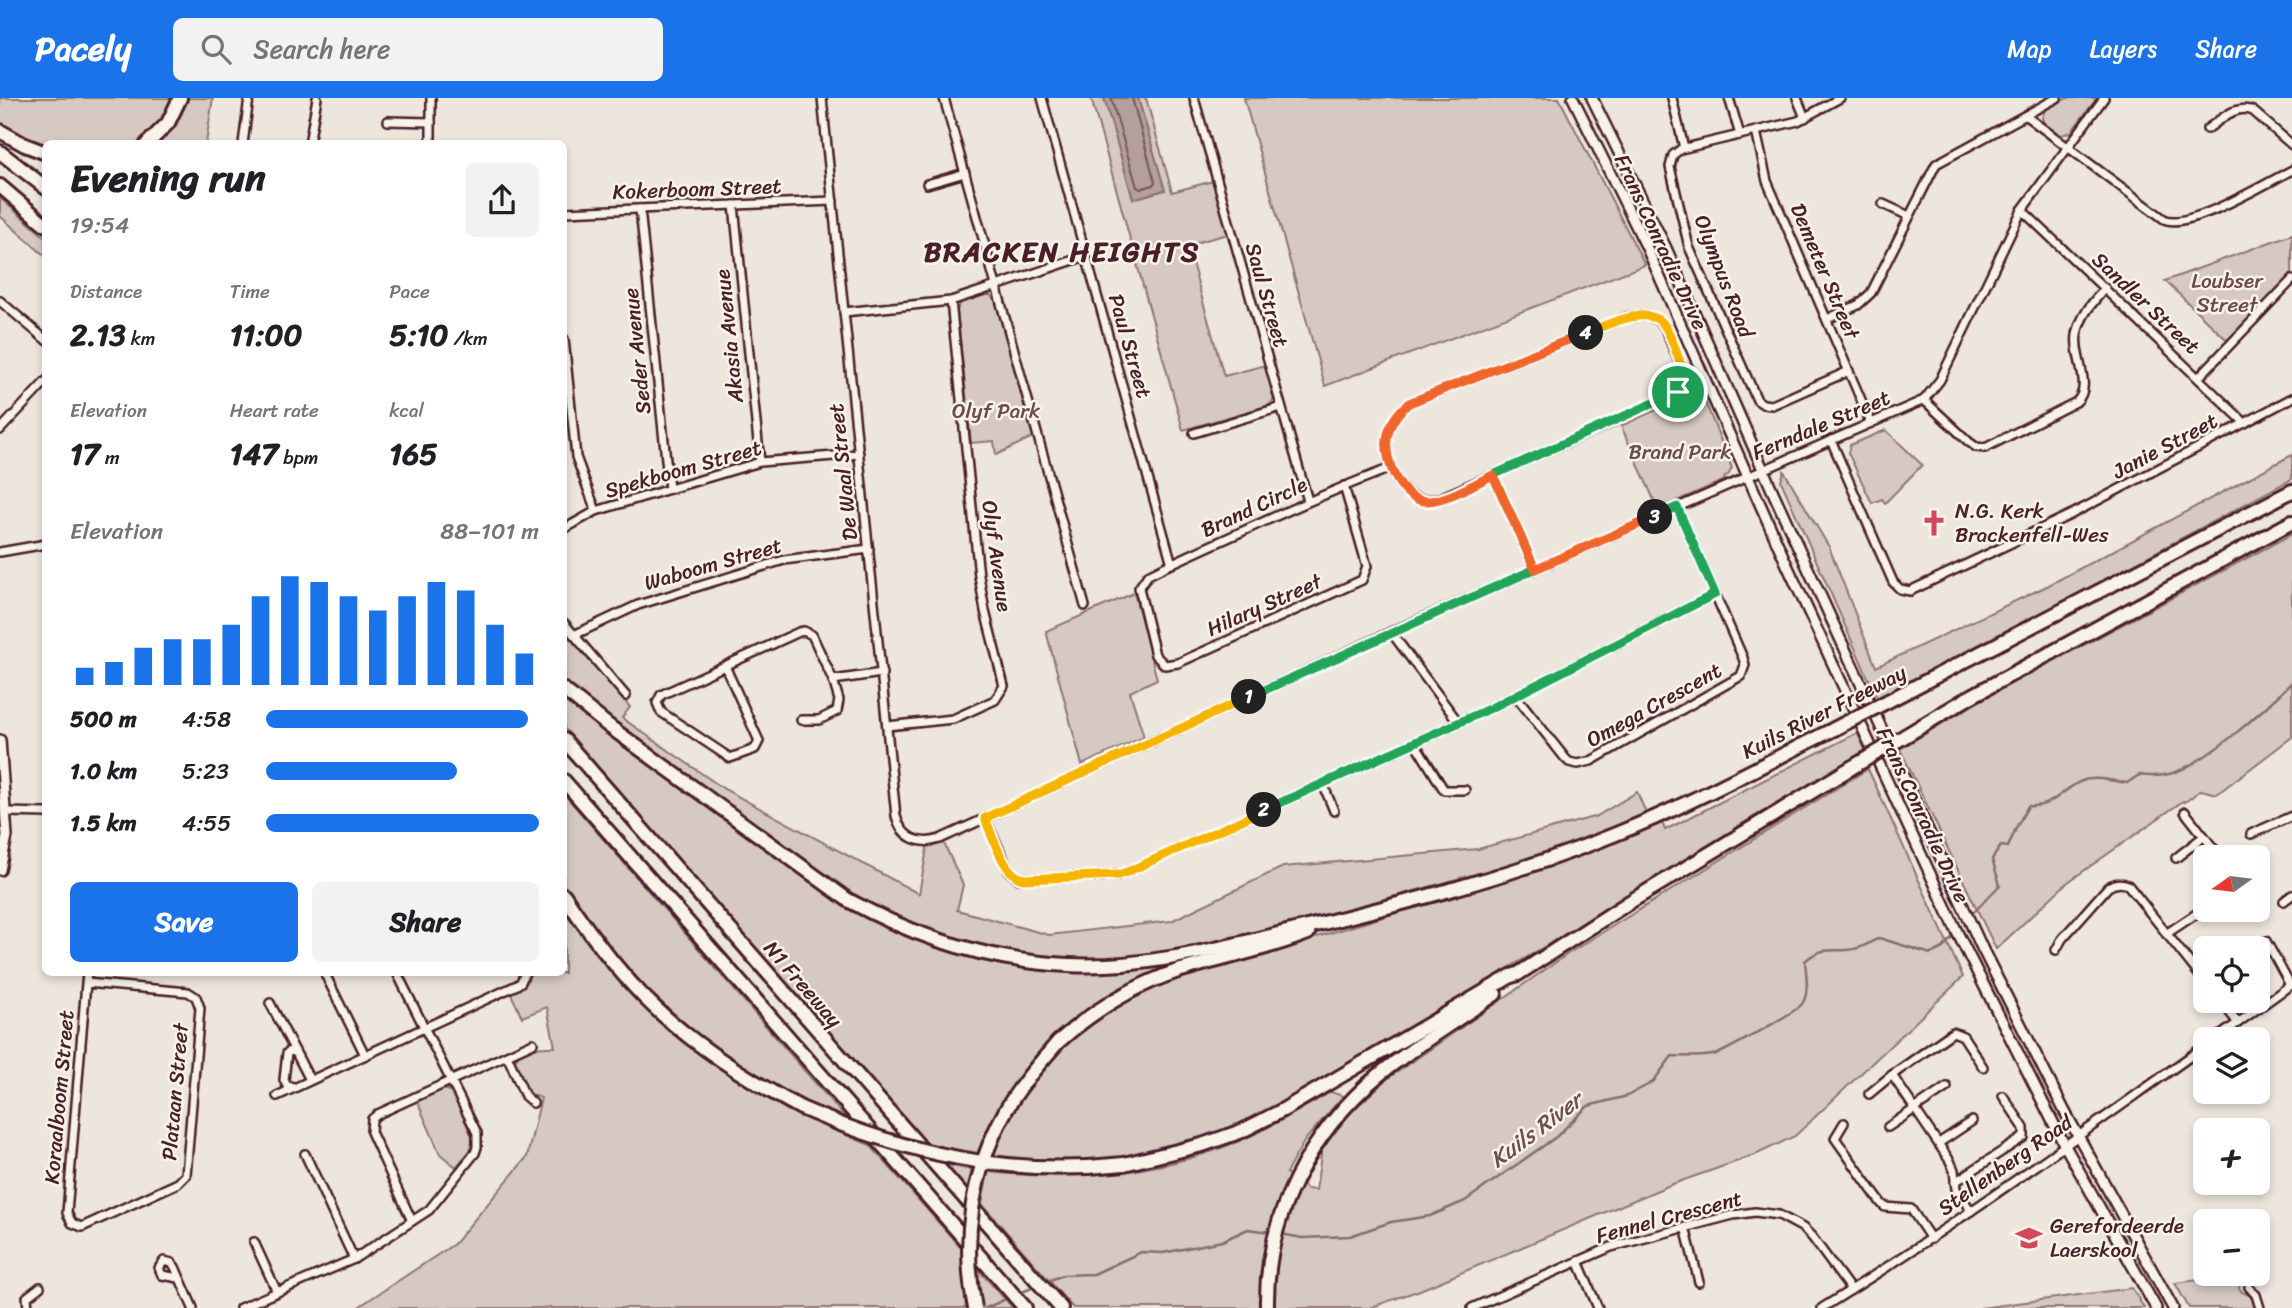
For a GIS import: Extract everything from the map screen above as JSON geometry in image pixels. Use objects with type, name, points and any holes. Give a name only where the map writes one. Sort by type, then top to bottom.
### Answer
[{"type":"highway","points":[[151,140],[168,123],[180,98]]},
{"type":"highway","points":[[0,131],[42,151]]},
{"type":"highway","points":[[0,152],[42,185]]},
{"type":"highway","points":[[0,186],[42,222]]},
{"type":"highway","name":"Kuils River Freeway","points":[[1352,917],[1539,862],[1603,839],[1705,795],[2292,491]]},
{"type":"highway","points":[[1267,1308],[1274,1236],[1294,1180],[1315,1144],[1336,1117],[1380,1075],[1507,985],[1518,974],[1628,903],[1968,698],[2292,522]]},
{"type":"highway","points":[[567,692],[610,727],[848,900],[914,933],[970,951],[1020,961],[1070,965],[1130,963],[1235,945],[1352,917]]},
{"type":"highway","name":"N1 Freeway","points":[[567,743],[1058,1304]]},
{"type":"highway","points":[[567,784],[1025,1308]]},
{"type":"highway","points":[[567,899],[615,966],[645,998],[721,1060],[801,1108],[880,1139],[942,1156],[1015,1167],[1081,1169],[1124,1164],[1191,1148],[1242,1130],[1283,1110],[1504,979],[1518,974]]},
{"type":"highway","points":[[975,1308],[968,1252],[978,1177],[990,1141],[1007,1108],[1058,1042],[1083,1019],[1140,986],[1177,972],[1292,940],[1352,917]]},
{"type":"street","points":[[244,140],[249,98]]},
{"type":"street","points":[[310,140],[317,98]]},
{"type":"street","points":[[430,140],[431,98]]},
{"type":"street","name":"De Waal Street","points":[[822,98],[896,816],[900,827],[911,838]]},
{"type":"street","points":[[944,98],[1085,606]]},
{"type":"street","name":"Paul Street","points":[[1042,98],[1172,564]]},
{"type":"street","name":"Saul Street","points":[[1194,98],[1308,501]]},
{"type":"street","name":"Frans Conradie Drive","points":[[1573,98],[1646,246],[1747,476],[1950,917],[2064,1144],[2156,1308]]},
{"type":"street","name":"Frans Conradie Drive","points":[[1592,98],[1666,247],[1763,469],[1962,906],[2036,1058],[2173,1308]]},
{"type":"street","points":[[1672,98],[1684,148],[1805,118],[1840,98]]},
{"type":"street","points":[[1729,98],[1740,135]]},
{"type":"street","points":[[1797,98],[1805,118]]},
{"type":"street","points":[[1826,319],[1858,305],[1871,293],[1931,170],[1939,161],[2057,98]]},
{"type":"street","points":[[2104,98],[2022,210],[1940,380],[1924,400],[1969,442],[1980,448],[1994,445],[2076,402],[2085,387],[2077,359],[2078,331],[2087,310],[2105,288]]},
{"type":"street","points":[[2207,130],[2232,111],[2245,109],[2253,111],[2292,145]]},
{"type":"street","points":[[2026,116],[2164,219],[2173,222],[2224,206],[2292,170]]},
{"type":"street","points":[[388,121],[431,122]]},
{"type":"street","name":"Demeter Street","points":[[1756,131],[1767,181],[1871,422]]},
{"type":"street","name":"Olympus Road","points":[[1684,148],[1673,156],[1670,167],[1689,247],[1755,397],[1763,404],[1772,405],[1849,371]]},
{"type":"street","points":[[927,184],[965,173]]},
{"type":"street","name":"Kokerboom Street","points":[[567,212],[833,201]]},
{"type":"street","points":[[1883,204],[1909,216]]},
{"type":"street","name":"Akasia Avenue","points":[[734,205],[760,463]]},
{"type":"street","name":"Seder Avenue","points":[[640,209],[669,489]]},
{"type":"street","name":"Sandler Street","points":[[2022,210],[2245,424]]},
{"type":"street","points":[[844,312],[951,300],[1086,256]]},
{"type":"street","points":[[2199,377],[2292,280]]},
{"type":"street","name":"Olyf Avenue","points":[[887,726],[953,719],[995,700],[1004,686],[979,576],[951,300]]},
{"type":"street","points":[[0,301],[42,337]]},
{"type":"street","points":[[1647,316],[1661,322],[1685,376],[1675,395],[1440,498],[1428,501],[1414,497],[1406,491],[1391,468],[1387,438],[1400,410],[1409,403],[1627,317],[1647,316]]},
{"type":"street","points":[[567,368],[576,457],[596,511]]},
{"type":"street","points":[[0,429],[42,385]]},
{"type":"street","name":"Janie Street","points":[[1831,440],[1893,582],[1900,589],[1910,591],[2072,514],[2292,398]]},
{"type":"street","name":"Ferndale Street","points":[[911,838],[925,842],[935,841],[1391,632],[1924,400]]},
{"type":"street","points":[[1194,433],[1281,407]]},
{"type":"street","name":"Spekboom Street","points":[[567,527],[596,511],[760,463],[859,454]]},
{"type":"street","name":"Brand Circle","points":[[1139,588],[1148,575],[1308,501],[1391,468]]},
{"type":"street","points":[[1493,475],[1535,569]]},
{"type":"street","name":"Hilary Street","points":[[1139,588],[1155,654],[1160,661],[1172,665],[1360,582],[1366,575],[1367,566],[1344,486]]},
{"type":"street","name":"Omega Crescent","points":[[1516,696],[1569,762],[1578,764],[1591,761],[1741,676],[1744,662],[1677,507]]},
{"type":"street","points":[[0,552],[42,545]]},
{"type":"street","name":"Waboom Street","points":[[574,635],[638,604],[784,560],[869,549]]},
{"type":"street","points":[[985,818],[1009,871],[1019,879],[1118,875],[1459,723],[1715,594]]},
{"type":"street","points":[[567,627],[626,696]]},
{"type":"street","points":[[725,666],[759,741],[755,749],[733,758],[726,757],[661,712],[657,703],[661,695],[725,666],[804,631],[812,635],[833,680],[839,700],[837,710],[819,720],[801,720]]},
{"type":"street","points":[[1391,632],[1459,723]]},
{"type":"street","points":[[833,680],[881,673]]},
{"type":"street","points":[[0,740],[7,812],[6,849],[0,870]]},
{"type":"street","points":[[1415,743],[1444,790],[1465,790]]},
{"type":"street","points":[[1323,784],[1334,811]]},
{"type":"street","points":[[2185,811],[2211,845]]},
{"type":"street","points":[[7,812],[42,813]]},
{"type":"street","points":[[2251,834],[2292,816]]},
{"type":"street","points":[[2176,858],[2204,836]]},
{"type":"street","points":[[2056,950],[2062,939],[2108,887],[2118,883],[2128,886],[2193,967]]},
{"type":"street","points":[[2284,901],[2292,895]]},
{"type":"street","points":[[2166,933],[2193,916]]},
{"type":"street","points":[[2232,1027],[2291,985],[2270,947]]},
{"type":"street","name":"Koraalboom Street","points":[[72,1223],[67,1213],[87,976]]},
{"type":"street","points":[[326,976],[365,1055]]},
{"type":"street","points":[[240,1308],[354,1259],[429,1210],[475,1153],[477,1133],[399,976]]},
{"type":"street","points":[[277,1096],[517,985],[524,976]]},
{"type":"street","name":"Plataan Street","points":[[72,1223],[78,1227],[85,1226],[184,1179],[200,1008],[196,997],[188,992],[86,984]]},
{"type":"street","points":[[270,1003],[310,1080]]},
{"type":"street","points":[[2230,1013],[2238,1023]]},
{"type":"street","points":[[1869,1094],[1955,1032],[1963,1036],[1983,1067]]},
{"type":"street","points":[[412,1221],[371,1132],[370,1123],[378,1114],[533,1043]]},
{"type":"street","points":[[295,1052],[287,1053],[284,1080],[287,1086],[295,1087]]},
{"type":"street","name":"Stellenberg Road","points":[[1822,1308],[1931,1239],[2193,1054]]},
{"type":"street","points":[[507,1055],[525,1096],[533,1103]]},
{"type":"street","points":[[1892,1075],[1954,1167],[1959,1195],[1971,1211]]},
{"type":"street","points":[[1888,1127],[1947,1087]]},
{"type":"street","points":[[1955,1182],[2024,1137],[2023,1126],[2003,1097]]},
{"type":"street","points":[[1939,1143],[1972,1121]]},
{"type":"street","points":[[1844,1123],[1835,1138],[1881,1203],[1885,1207],[1911,1209],[1931,1239]]},
{"type":"street","points":[[305,1153],[354,1259]]},
{"type":"street","name":"Fennel Crescent","points":[[1477,1307],[1623,1243],[1750,1212],[1785,1217],[1803,1228],[1851,1290]]},
{"type":"street","points":[[1685,1227],[1699,1282]]},
{"type":"street","points":[[254,1242],[277,1292]]},
{"type":"street","points":[[1578,1261],[1598,1308]]},
{"type":"street","points":[[179,1278],[193,1308]]},
{"type":"street","points":[[2249,1286],[2260,1308]]},
{"type":"street","points":[[27,1308],[27,1297],[40,1287]]},
{"type":"green space","points":[[0,98],[175,98],[170,112],[145,140],[42,140],[42,148],[0,125]]},
{"type":"green space","points":[[184,98],[213,98],[206,140],[157,140]]},
{"type":"green space","points":[[1091,98],[1146,98],[1172,192],[1213,181],[1228,234],[1187,245],[1224,376],[1266,365],[1274,398],[1270,405],[1183,430]]},
{"type":"green space","points":[[1244,98],[1559,98],[1645,265],[1325,386]]},
{"type":"green space","points":[[2067,98],[2097,98],[2071,132],[2062,135],[2044,124],[2042,117],[2045,110]]},
{"type":"green space","points":[[0,198],[42,234],[42,253],[0,216]]},
{"type":"green space","name":"Loubser Street","points":[[2292,234],[2292,274],[2228,341],[2165,281]]},
{"type":"green space","name":"Olyf Park","points":[[990,295],[996,301],[1033,437],[996,455],[994,441],[971,443],[957,310],[961,302]]},
{"type":"green space","name":"Brand Park","points":[[1687,387],[1699,387],[1732,468],[1725,480],[1658,509],[1621,426],[1676,401]]},
{"type":"green space","points":[[1886,430],[1922,465],[1885,503],[1882,499],[1872,503],[1848,453],[1850,445]]},
{"type":"green space","points":[[2292,455],[2292,479],[1956,659],[1877,698],[1781,481],[1784,471],[1829,547],[1876,667],[2049,585]]},
{"type":"green space","points":[[2292,534],[2292,737],[2217,794],[2201,790],[2068,882],[1996,949],[1900,749],[1986,697]]},
{"type":"green space","points":[[1134,593],[1157,679],[1130,692],[1144,737],[1082,765],[1046,631]]},
{"type":"green space","points":[[567,634],[630,707],[622,718],[724,789],[919,894],[928,843],[942,839],[963,885],[957,910],[1049,935],[1171,921],[1283,867],[1478,849],[1597,816],[1637,792],[1646,813],[1615,827],[1519,861],[1311,920],[1193,948],[1112,959],[1045,959],[962,943],[909,924],[859,901],[567,685]]},
{"type":"green space","points":[[567,693],[839,899],[1017,965],[1189,958],[1190,962],[1117,992],[1059,1032],[1034,1057],[1012,1086],[976,1156],[930,1147],[567,731]]},
{"type":"green space","points":[[1857,733],[1866,751],[1735,828],[1733,834],[1254,1120],[1191,1143],[1126,1159],[1071,1164],[990,1158],[1019,1100],[1058,1051],[1107,1012],[1135,996],[1165,983],[1505,880],[1661,820],[1665,830]]},
{"type":"green space","points":[[1868,769],[1963,977],[1795,1136],[1755,1155],[1670,1185],[1420,1290],[1369,1308],[1073,1308],[982,1204],[988,1172],[1058,1176],[1128,1171],[1162,1165],[1229,1145],[1331,1092],[1343,1096],[1305,1140],[1286,1173],[1307,1189],[1316,1190],[1322,1148],[1351,1112],[1387,1079],[1569,953]]},
{"type":"green space","points":[[567,797],[850,1123],[767,1083],[708,1044],[639,982],[615,956],[567,890]]},
{"type":"green space","points":[[567,914],[605,965],[629,991],[710,1062],[787,1110],[870,1145],[961,1248],[966,1308],[357,1308],[454,1244],[527,1157],[541,1098],[528,1093],[515,1063],[517,1057],[526,1050],[555,1047],[547,1007],[522,1017],[510,992],[525,983],[528,976],[567,976]]},
{"type":"green space","points":[[443,1089],[453,1092],[473,1139],[470,1151],[456,1167],[440,1154],[417,1101]]},
{"type":"green space","points":[[946,1165],[972,1170],[967,1190]]},
{"type":"green space","points":[[974,1265],[1013,1308],[979,1308]]},
{"type":"green space","points":[[2193,1281],[2193,1286],[2240,1286],[2242,1292],[2251,1296],[2255,1308],[2189,1308],[2175,1283]]},
{"type":"green space","points":[[2132,1288],[2144,1308],[1980,1308]]},
{"type":"water","points":[[1104,98],[1138,98],[1165,190],[1133,199]]},
{"type":"waterway","name":"Kuils River","points":[[1970,916],[2000,885],[1992,859],[2001,846],[2008,847],[2028,806],[2045,804],[2075,784],[2087,780],[2104,779],[2127,783],[2139,775],[2158,776],[2176,772],[2222,744],[2292,682]]},
{"type":"waterway","name":"Kuils River","points":[[1281,1234],[1302,1238],[1350,1236],[1391,1222],[1430,1216],[1465,1201],[1556,1137],[1588,1106],[1627,1096],[1653,1082],[1672,1056],[1717,1054],[1798,1008],[1806,994],[1805,961],[1816,954],[1856,949],[1879,938],[1931,954],[1943,948],[1955,934]]},
{"type":"waterway","name":"Kuils River","points":[[1043,1283],[1063,1275],[1094,1274],[1141,1252],[1163,1253],[1222,1241],[1248,1229],[1271,1232]]},
{"type":"waterway","name":"Kuils River","points":[[1017,1294],[1037,1286]]},
{"type":"waterway","name":"Kuils River","points":[[986,1308],[1008,1298]]},
{"type":"place","name":"N.G. Kerk Brackenfell-Wes","points":[[1934,523]]},
{"type":"place","name":"Gerefordeerde Laerskool","points":[[2029,1238]]},
{"type":"district","name":"BRACKEN HEIGHTS","points":[[1062,251]]},
{"type":"route","points":[[1678,392],[1493,475],[1535,569],[985,818],[1009,871],[1013,876],[1025,879],[1118,875],[1136,869],[1491,708],[1715,594],[1677,507],[1535,569],[1493,475],[1440,498],[1421,500],[1406,491],[1400,483],[1391,468],[1388,454],[1387,438],[1392,423],[1400,410],[1409,403],[1627,317],[1647,316],[1664,326],[1685,376],[1678,392]]}]
